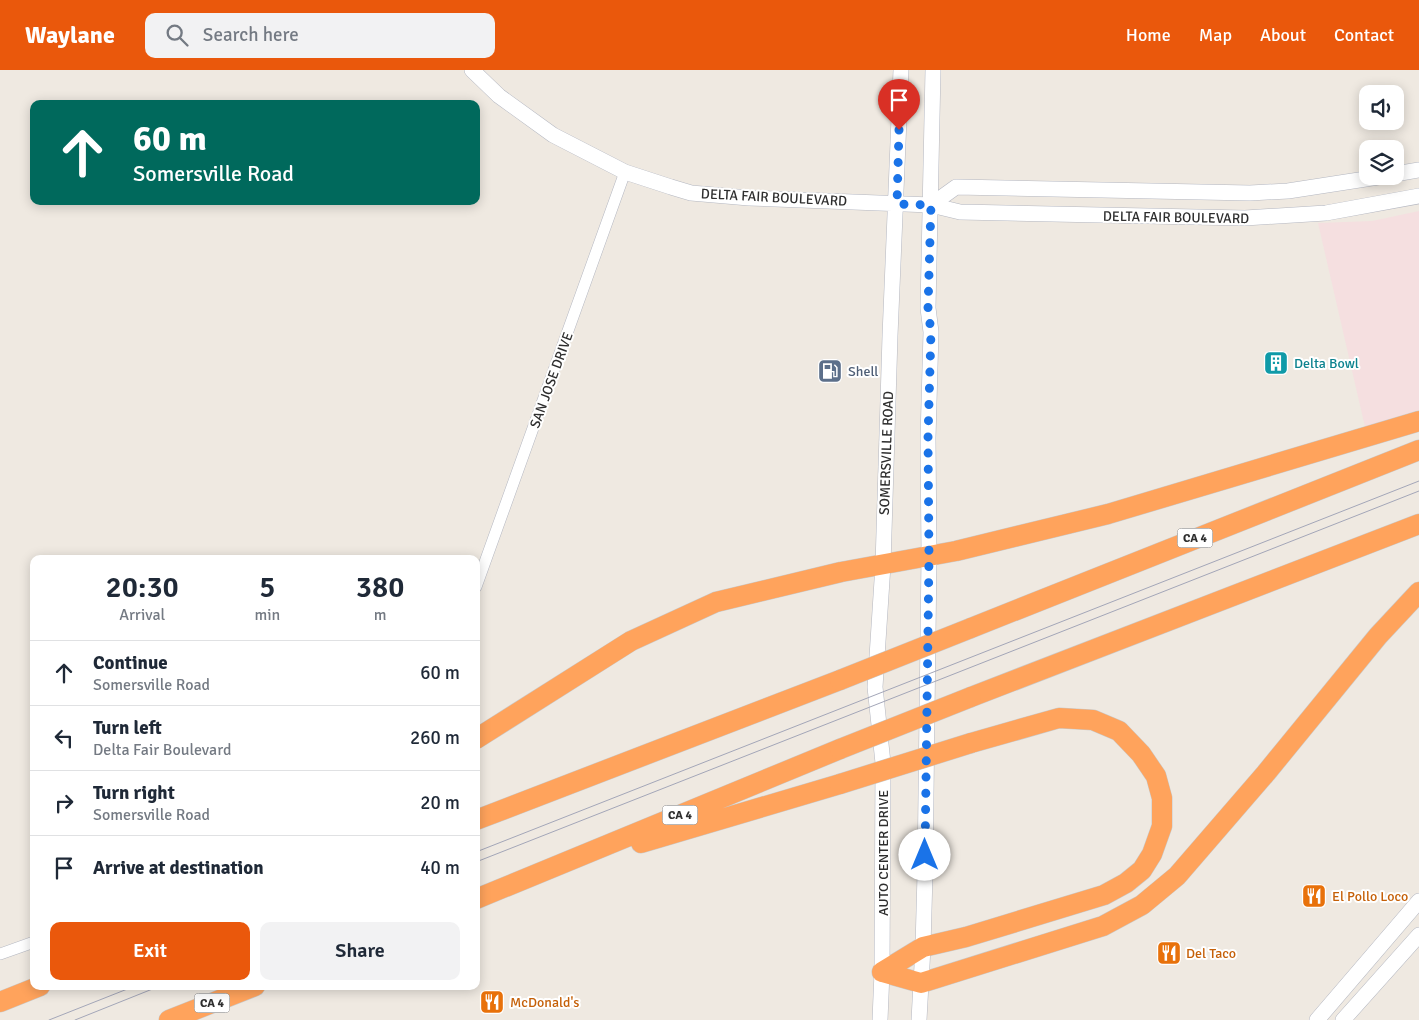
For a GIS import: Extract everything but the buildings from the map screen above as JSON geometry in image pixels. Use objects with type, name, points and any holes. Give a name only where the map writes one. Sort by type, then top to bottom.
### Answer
[{"type":"highway","points":[[480,736],[631,641],[716,602],[841,572],[956,551],[1108,514],[1419,421]]},
{"type":"highway","name":"CA 4","points":[[480,818],[840,680],[1419,450]]},
{"type":"highway","name":"CA 4","points":[[480,896],[971,697],[1419,524]]},
{"type":"highway","points":[[882,972],[921,983],[1102,926],[1142,905],[1177,876],[1272,766],[1378,636],[1419,592]]},
{"type":"highway","points":[[520,881],[971,743],[1059,718],[1093,720],[1118,731],[1141,754],[1156,776],[1162,798],[1162,826],[1152,854],[1142,870],[1126,883],[1104,894],[976,934],[924,947],[882,972]]},
{"type":"highway","points":[[5,1000],[30,987]]},
{"type":"highway","points":[[5,1000],[30,990]]},
{"type":"highway","name":"CA 4","points":[[169,1020],[245,990]]},
{"type":"main road","name":"DELTA FAIR BOULEVARD","points":[[472,70],[499,96],[553,135],[625,172],[691,193],[749,198],[931,205],[960,212],[1177,218],[1245,218],[1310,214],[1419,196]]},
{"type":"main road","name":"SOMERSVILLE ROAD","points":[[876,687],[883,565],[901,70]]},
{"type":"main road","points":[[919,1020],[924,947],[929,556],[928,438],[931,332],[928,308],[934,70]]},
{"type":"main road","points":[[1404,172],[1419,170]]},
{"type":"main road","name":"DELTA FAIR BOULEVARD","points":[[931,205],[956,187],[1242,193],[1288,191],[1359,180]]},
{"type":"main road","points":[[1177,192],[1177,218]]},
{"type":"main road","name":"AUTO CENTER DRIVE","points":[[876,687],[883,763],[880,1020]]},
{"type":"main road","points":[[1316,1020],[1419,901]]},
{"type":"main road","points":[[1343,1020],[1419,935]]},
{"type":"street","name":"SAN JOSE DRIVE","points":[[480,576],[625,172]]},
{"type":"street","points":[[0,954],[30,943]]},
{"type":"shaded area","points":[[1419,211],[1419,410],[1365,427],[1318,223],[1372,221]]},
{"type":"tram line","points":[[480,850],[1419,481]]},
{"type":"tram line","points":[[480,860],[1419,491]]},
{"type":"tram line","points":[[49,1020],[125,990]]},
{"type":"tram line","points":[[75,1020],[150,990]]},
{"type":"place","name":"Delta Bowl","points":[[1276,363]]},
{"type":"place","name":"Shell","points":[[830,371]]},
{"type":"place","name":"El Pollo Loco","points":[[1314,896]]},
{"type":"place","name":"Del Taco","points":[[1169,953]]},
{"type":"place","name":"McDonald's","points":[[492,1002]]},
{"type":"route","points":[[899,130],[897,204],[931,205],[928,308],[931,332],[928,438],[929,556],[925,855]]}]
